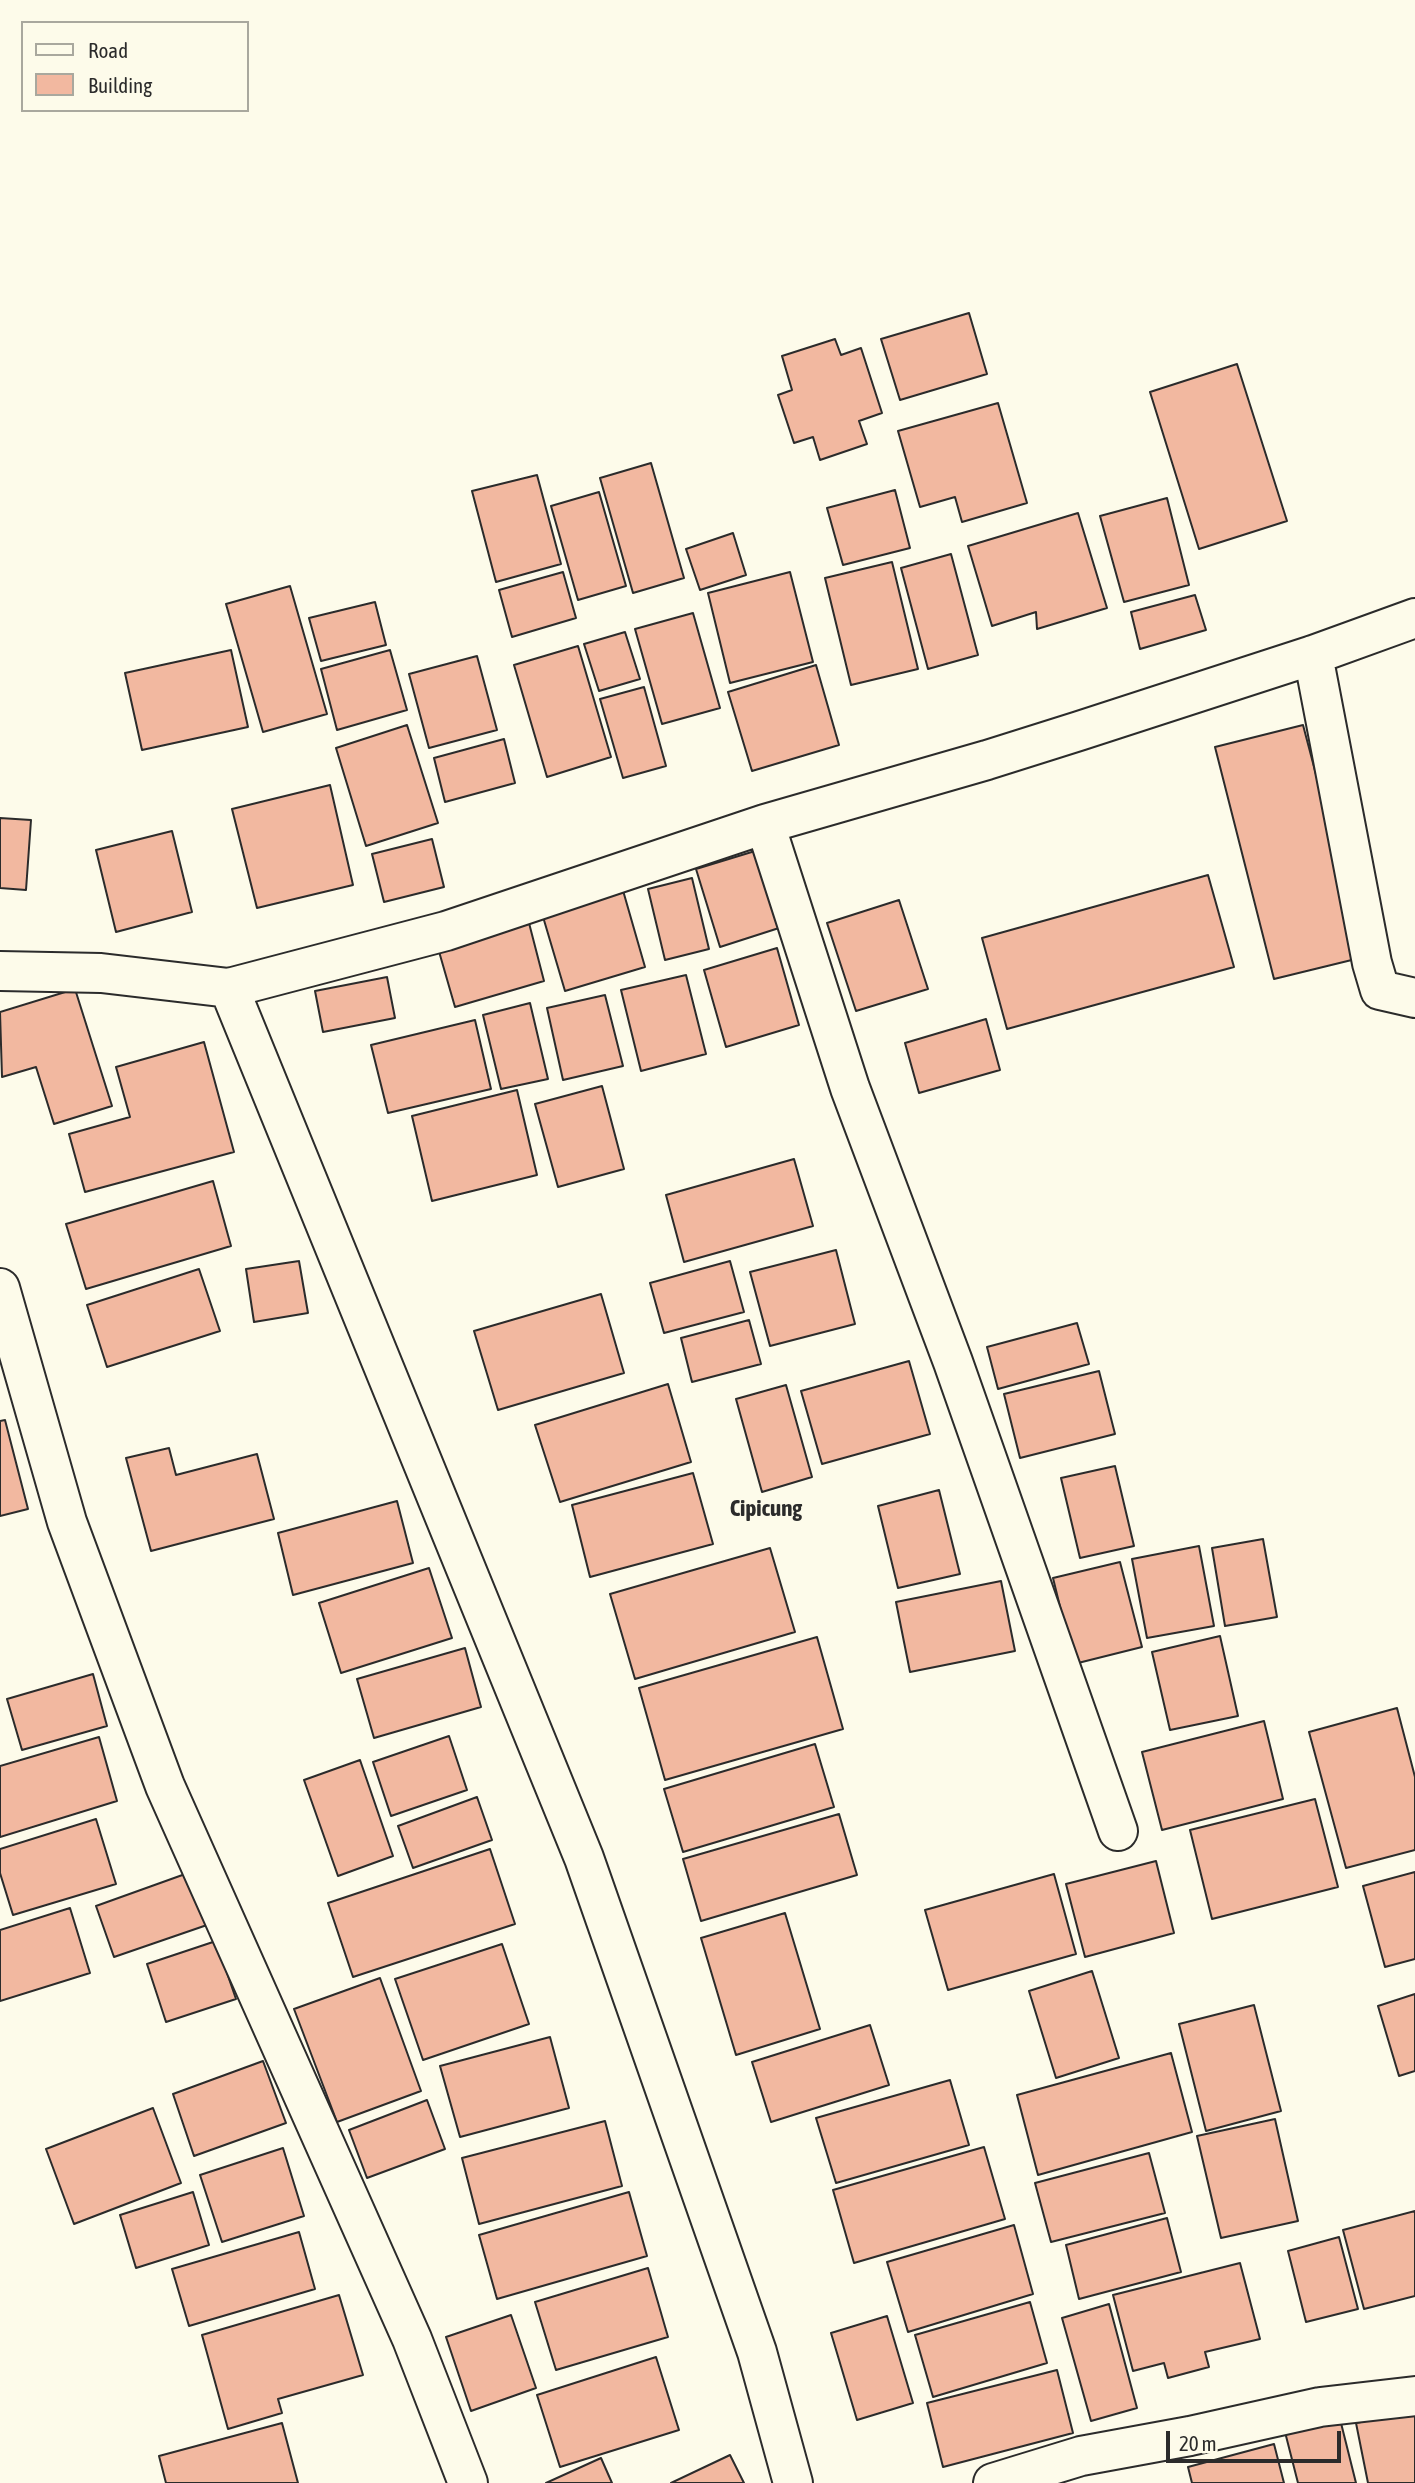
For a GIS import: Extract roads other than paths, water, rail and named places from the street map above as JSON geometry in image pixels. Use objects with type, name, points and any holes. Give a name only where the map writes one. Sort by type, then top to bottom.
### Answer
[{"type":"street","points":[[0,971],[101,973],[229,988],[446,931],[765,824],[987,760],[1313,655],[1415,618]]},
{"type":"street","points":[[1313,655],[1371,963],[1380,990],[1415,999]]},
{"type":"street","points":[[765,824],[850,1087],[953,1362],[1118,1831]]},
{"type":"street","points":[[229,988],[584,1858],[757,2352],[793,2483]]},
{"type":"street","points":[[0,1288],[67,1522],[165,1786],[412,2339],[468,2483]]},
{"type":"street","points":[[993,2483],[1081,2456],[1190,2436],[1320,2407],[1415,2396]]},
{"type":"district","name":"Cipicung","points":[[766,1509]]}]
